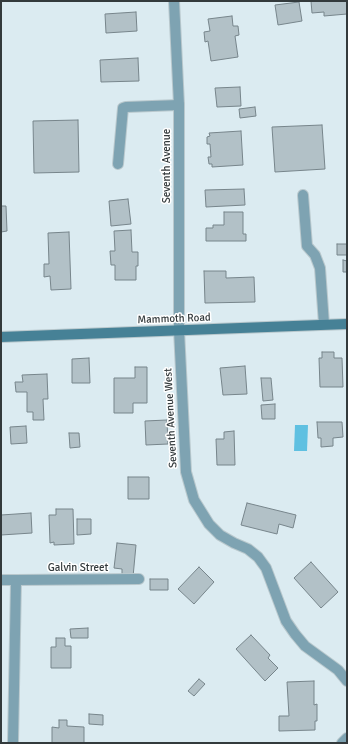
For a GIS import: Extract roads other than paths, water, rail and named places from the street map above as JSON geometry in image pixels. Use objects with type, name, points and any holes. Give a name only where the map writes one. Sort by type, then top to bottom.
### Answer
[{"type":"main road","name":"Mammoth Road","points":[[1,337],[347,324]]},
{"type":"street","name":"Seventh Avenue","points":[[174,1],[179,105],[179,330]]},
{"type":"street","points":[[118,164],[123,108],[179,105]]},
{"type":"street","points":[[303,195],[307,246],[315,255],[320,268],[324,324]]},
{"type":"street","name":"Seventh Avenue West","points":[[179,330],[186,472],[194,500],[209,524],[220,535],[248,549],[258,557],[266,568],[286,621],[295,634],[305,646],[338,670],[347,681]]},
{"type":"street","name":"Galvin Street","points":[[1,580],[139,579]]},
{"type":"street","points":[[13,743],[16,580]]},
{"type":"street","points":[[342,743],[347,738]]},
{"type":"water","points":[[295,425],[308,425],[307,451],[294,451]]}]
